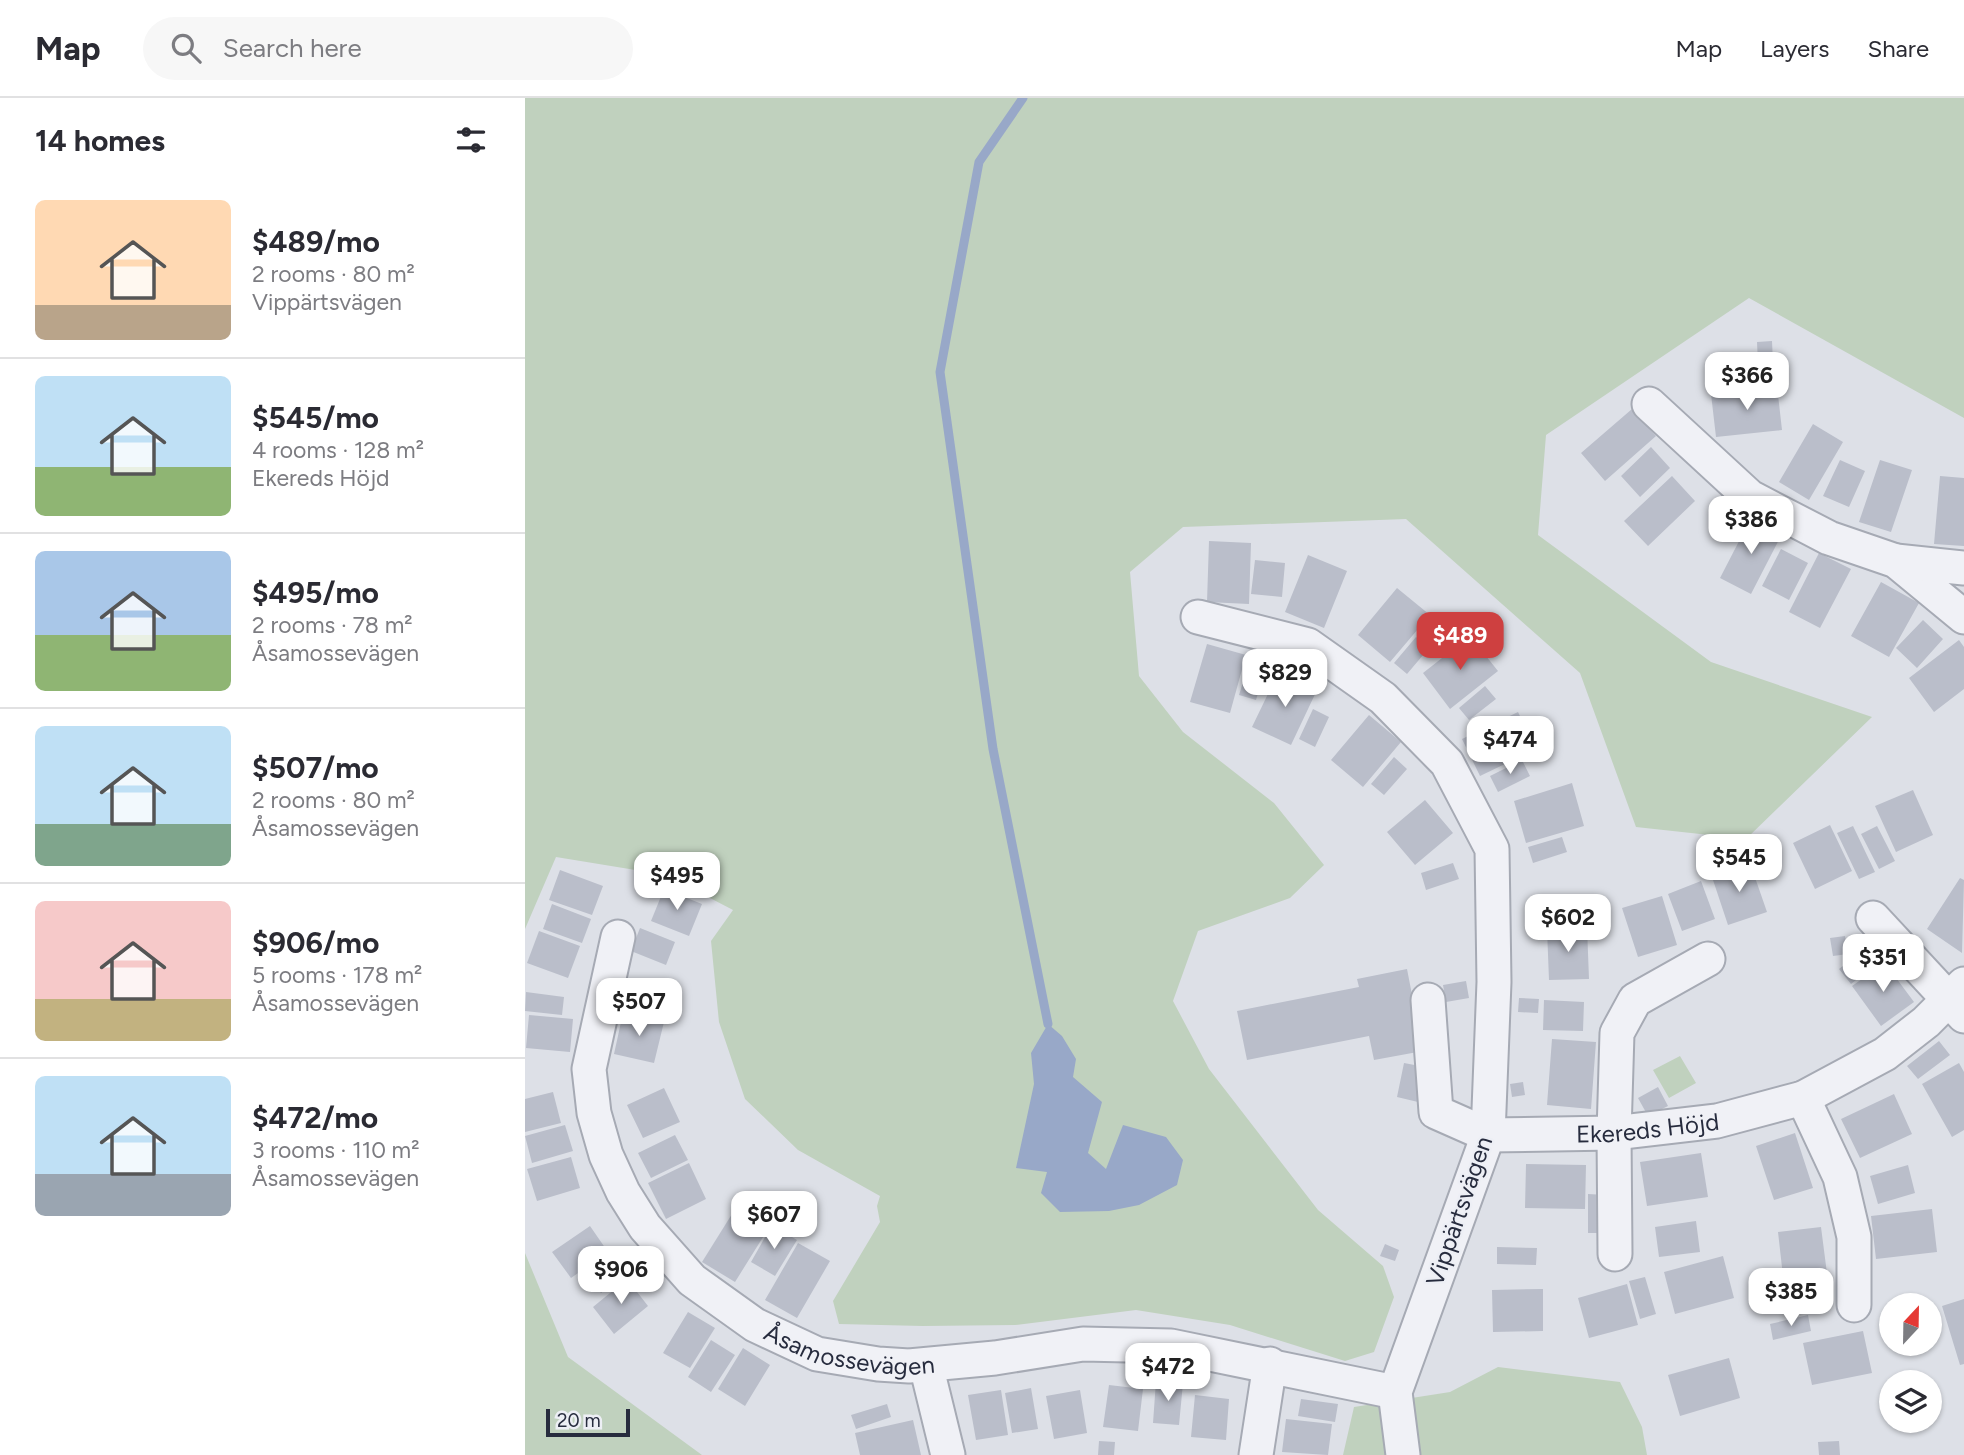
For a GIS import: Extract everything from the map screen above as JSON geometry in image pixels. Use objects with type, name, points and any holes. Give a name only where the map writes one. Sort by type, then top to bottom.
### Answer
[{"type":"street","points":[[1649,404],[1750,497],[1829,538],[1896,561],[1964,568]]},
{"type":"street","points":[[1896,561],[1964,617]]},
{"type":"street","name":"Vippärtsvägen","points":[[1198,617],[1308,646],[1383,698],[1447,763],[1492,849],[1494,982],[1487,1135],[1395,1392],[1403,1455]]},
{"type":"street","name":"Ekereds Höjd","points":[[1487,1135],[1614,1133],[1717,1121],[1803,1098],[1885,1054],[1959,1000],[1873,918]]},
{"type":"street","name":"Åsamossevägen","points":[[618,937],[589,1069],[594,1113],[605,1155],[623,1192],[645,1227],[692,1280],[755,1325],[817,1353],[878,1364],[926,1365],[996,1358],[1083,1344],[1171,1346],[1271,1364],[1395,1392]]},
{"type":"street","points":[[1615,1254],[1614,1133],[1618,1033],[1635,1000],[1708,959]]},
{"type":"street","points":[[1427,1000],[1436,1112],[1487,1135]]},
{"type":"street","points":[[1803,1098],[1840,1177],[1854,1237],[1854,1305]]},
{"type":"street","points":[[1256,1455],[1271,1364]]},
{"type":"street","points":[[926,1365],[948,1455]]},
{"type":"green space","points":[[525,98],[1964,98],[1964,418],[1749,298],[1546,435],[1538,535],[1711,662],[1872,717],[1746,839],[1636,827],[1580,673],[1406,519],[1183,527],[1130,572],[1139,676],[1183,732],[1274,803],[1324,865],[1290,898],[1198,931],[1173,1001],[1209,1069],[1318,1210],[1383,1266],[1394,1297],[1374,1352],[1345,1361],[1230,1325],[1136,1310],[1015,1325],[839,1324],[833,1301],[880,1222],[877,1206],[880,1196],[798,1150],[745,1099],[719,1022],[711,941],[733,910],[666,875],[556,857],[525,929]]},
{"type":"green space","points":[[1680,1056],[1696,1083],[1669,1098],[1653,1070]]},
{"type":"green space","points":[[525,1253],[568,1357],[702,1455],[525,1455]]},
{"type":"green space","points":[[1498,1367],[1620,1382],[1642,1427],[1647,1455],[1343,1455],[1354,1407],[1450,1392]]},
{"type":"water","points":[[1048,1024],[1062,1036],[1076,1059],[1073,1077],[1102,1102],[1088,1153],[1106,1169],[1123,1125],[1166,1137],[1183,1160],[1177,1185],[1139,1205],[1109,1211],[1060,1212],[1041,1193],[1047,1172],[1016,1168],[1034,1084],[1031,1053]]},
{"type":"building","points":[[1772,341],[1773,363],[1758,364],[1757,342]]},
{"type":"building","points":[[1777,386],[1782,430],[1716,437],[1711,394]]},
{"type":"building","points":[[1632,409],[1656,436],[1605,481],[1581,453]]},
{"type":"building","points":[[1813,424],[1843,442],[1809,500],[1779,482]]},
{"type":"building","points":[[1651,447],[1670,468],[1640,497],[1621,476]]},
{"type":"building","points":[[1840,460],[1865,471],[1849,507],[1823,496]]},
{"type":"building","points":[[1880,460],[1912,470],[1891,532],[1859,522]]},
{"type":"building","points":[[1672,476],[1695,501],[1648,546],[1624,521]]},
{"type":"building","points":[[1940,476],[1964,478],[1964,546],[1934,544]]},
{"type":"building","points":[[1751,518],[1782,534],[1751,594],[1720,578]]},
{"type":"building","points":[[1209,541],[1251,543],[1249,604],[1207,602]]},
{"type":"building","points":[[1781,549],[1808,563],[1789,600],[1762,586]]},
{"type":"building","points":[[1819,553],[1851,569],[1820,628],[1789,612]]},
{"type":"building","points":[[1308,555],[1347,571],[1324,628],[1285,612]]},
{"type":"building","points":[[1255,560],[1285,563],[1282,597],[1251,594]]},
{"type":"building","points":[[1881,582],[1919,603],[1889,657],[1851,636]]},
{"type":"building","points":[[1397,588],[1430,615],[1390,662],[1358,635]]},
{"type":"building","points":[[1923,620],[1943,639],[1917,668],[1896,648]]},
{"type":"building","points":[[1470,636],[1498,671],[1450,709],[1423,673]]},
{"type":"building","points":[[1416,637],[1429,648],[1407,674],[1394,663]]},
{"type":"building","points":[[1959,640],[1964,647],[1964,689],[1934,712],[1909,678]]},
{"type":"building","points":[[1207,644],[1246,655],[1230,713],[1190,702]]},
{"type":"building","points":[[1249,663],[1266,668],[1256,700],[1239,695]]},
{"type":"building","points":[[1278,673],[1317,690],[1291,745],[1252,727]]},
{"type":"building","points":[[1485,686],[1496,699],[1469,720],[1459,708]]},
{"type":"building","points":[[1313,709],[1329,717],[1315,747],[1299,739]]},
{"type":"building","points":[[1518,712],[1536,749],[1480,776],[1462,739]]},
{"type":"building","points":[[1369,715],[1401,742],[1363,787],[1331,760]]},
{"type":"building","points":[[1394,757],[1407,769],[1384,795],[1371,784]]},
{"type":"building","points":[[1522,760],[1530,776],[1498,792],[1490,776]]},
{"type":"building","points":[[1572,783],[1584,826],[1526,843],[1514,801]]},
{"type":"building","points":[[1913,790],[1933,835],[1896,852],[1875,806]]},
{"type":"building","points":[[1425,800],[1453,833],[1415,865],[1387,832]]},
{"type":"building","points":[[1830,825],[1852,871],[1815,889],[1793,843]]},
{"type":"building","points":[[1853,826],[1875,872],[1859,879],[1837,833]]},
{"type":"building","points":[[1877,826],[1895,861],[1879,869],[1861,834]]},
{"type":"building","points":[[1562,837],[1567,852],[1533,863],[1528,847]]},
{"type":"building","points":[[1453,863],[1459,879],[1426,890],[1421,873]]},
{"type":"building","points":[[1750,863],[1767,912],[1728,925],[1712,877]]},
{"type":"building","points":[[560,870],[603,886],[592,915],[549,900]]},
{"type":"building","points":[[1960,878],[1964,880],[1962,953],[1927,929]]},
{"type":"building","points":[[1701,881],[1715,919],[1682,931],[1668,894]]},
{"type":"building","points":[[664,889],[702,904],[689,936],[651,921]]},
{"type":"building","points":[[1662,896],[1677,945],[1638,957],[1622,908]]},
{"type":"building","points":[[552,904],[591,919],[582,943],[543,929]]},
{"type":"building","points":[[1587,927],[1589,979],[1549,980],[1547,929]]},
{"type":"building","points":[[640,928],[675,942],[666,965],[631,951]]},
{"type":"building","points":[[539,931],[580,946],[568,978],[527,963]]},
{"type":"building","points":[[1845,936],[1848,954],[1833,956],[1830,938]]},
{"type":"building","points":[[1870,944],[1882,959],[1851,984],[1839,969]]},
{"type":"building","points":[[1885,963],[1914,1002],[1881,1026],[1852,986]]},
{"type":"building","points":[[1407,969],[1423,1051],[1374,1060],[1369,1036],[1247,1060],[1237,1011],[1359,987],[1357,979]]},
{"type":"building","points":[[1466,981],[1469,998],[1446,1002],[1443,985]]},
{"type":"building","points":[[621,989],[657,998],[653,1016],[617,1008]]},
{"type":"building","points":[[526,992],[564,997],[562,1015],[525,1011]]},
{"type":"building","points":[[1519,998],[1539,999],[1538,1013],[1518,1012]]},
{"type":"building","points":[[1544,1000],[1584,1002],[1583,1031],[1543,1030]]},
{"type":"building","points":[[623,1013],[664,1022],[654,1063],[614,1054]]},
{"type":"building","points":[[529,1015],[573,1019],[570,1052],[526,1048]]},
{"type":"building","points":[[1552,1039],[1596,1042],[1591,1109],[1547,1105]]},
{"type":"building","points":[[1939,1041],[1950,1055],[1918,1079],[1907,1066]]},
{"type":"building","points":[[1404,1063],[1425,1067],[1418,1102],[1397,1097]]},
{"type":"building","points":[[1959,1063],[1964,1072],[1964,1130],[1952,1137],[1922,1084]]},
{"type":"building","points":[[1523,1082],[1525,1095],[1512,1097],[1510,1084]]},
{"type":"building","points":[[1658,1087],[1668,1106],[1648,1116],[1638,1098]]},
{"type":"building","points":[[664,1088],[680,1122],[643,1138],[627,1105]]},
{"type":"building","points":[[553,1092],[561,1123],[525,1132],[525,1099]]},
{"type":"building","points":[[1894,1094],[1912,1134],[1860,1158],[1841,1119]]},
{"type":"building","points":[[565,1125],[573,1151],[532,1163],[525,1136]]},
{"type":"building","points":[[1795,1133],[1813,1188],[1774,1200],[1756,1146]]},
{"type":"building","points":[[675,1135],[688,1160],[651,1178],[638,1153]]},
{"type":"building","points":[[1701,1153],[1708,1197],[1647,1206],[1640,1162]]},
{"type":"building","points":[[571,1157],[580,1188],[537,1201],[527,1169]]},
{"type":"building","points":[[689,1163],[706,1199],[666,1219],[648,1183]]},
{"type":"building","points":[[1526,1164],[1586,1165],[1585,1209],[1525,1208]]},
{"type":"building","points":[[1908,1165],[1915,1193],[1878,1204],[1870,1176]]},
{"type":"building","points":[[1588,1194],[1606,1195],[1606,1233],[1588,1233]]},
{"type":"building","points":[[737,1206],[770,1226],[735,1282],[702,1262]]},
{"type":"building","points":[[1932,1209],[1937,1252],[1876,1259],[1871,1216]]},
{"type":"building","points":[[1696,1221],[1700,1252],[1659,1257],[1655,1227]]},
{"type":"building","points":[[772,1225],[797,1240],[775,1276],[751,1262]]},
{"type":"building","points":[[590,1226],[608,1252],[571,1278],[552,1252]]},
{"type":"building","points":[[1821,1227],[1829,1289],[1785,1294],[1778,1232]]},
{"type":"building","points":[[798,1243],[830,1261],[797,1318],[765,1300]]},
{"type":"building","points":[[1385,1244],[1399,1250],[1395,1261],[1380,1256]]},
{"type":"building","points":[[617,1247],[633,1267],[601,1293],[585,1272]]},
{"type":"building","points":[[1497,1247],[1537,1248],[1536,1265],[1497,1264]]},
{"type":"building","points":[[1723,1256],[1734,1298],[1675,1314],[1664,1272]]},
{"type":"building","points":[[1645,1277],[1656,1314],[1640,1319],[1629,1281]]},
{"type":"building","points":[[627,1279],[648,1306],[614,1334],[593,1307]]},
{"type":"building","points":[[1627,1284],[1638,1325],[1589,1338],[1578,1298]]},
{"type":"building","points":[[1543,1289],[1543,1331],[1493,1332],[1492,1290]]},
{"type":"building","points":[[1964,1299],[1964,1364],[1960,1365],[1943,1306]]},
{"type":"building","points":[[688,1312],[715,1328],[690,1368],[663,1353]]},
{"type":"building","points":[[1808,1315],[1811,1331],[1773,1340],[1770,1324]]},
{"type":"building","points":[[1863,1331],[1872,1373],[1812,1385],[1803,1343]]},
{"type":"building","points":[[711,1340],[735,1355],[711,1392],[688,1377]]},
{"type":"building","points":[[743,1348],[770,1365],[745,1406],[718,1389]]},
{"type":"building","points":[[1729,1358],[1740,1398],[1680,1416],[1668,1375]]},
{"type":"building","points":[[1156,1381],[1183,1383],[1179,1425],[1153,1423]]},
{"type":"building","points":[[1109,1385],[1143,1389],[1138,1431],[1103,1427]]},
{"type":"building","points":[[1031,1388],[1038,1429],[1012,1433],[1005,1393]]},
{"type":"building","points":[[1001,1390],[1008,1435],[976,1440],[968,1395]]},
{"type":"building","points":[[1080,1390],[1087,1433],[1054,1439],[1046,1396]]},
{"type":"building","points":[[1195,1395],[1229,1399],[1226,1440],[1191,1437]]},
{"type":"building","points":[[1301,1399],[1338,1404],[1335,1422],[1298,1416]]},
{"type":"building","points":[[887,1404],[891,1417],[856,1429],[851,1415]]},
{"type":"building","points":[[1286,1419],[1332,1424],[1328,1455],[1282,1452]]},
{"type":"building","points":[[913,1420],[921,1455],[860,1455],[855,1433]]},
{"type":"building","points":[[1099,1441],[1115,1442],[1114,1455],[1098,1455]]},
{"type":"building","points":[[1839,1441],[1840,1455],[1819,1455],[1818,1442]]},
{"type":"waterway","points":[[1023,98],[979,162],[940,372],[993,749],[1048,1024]]}]
